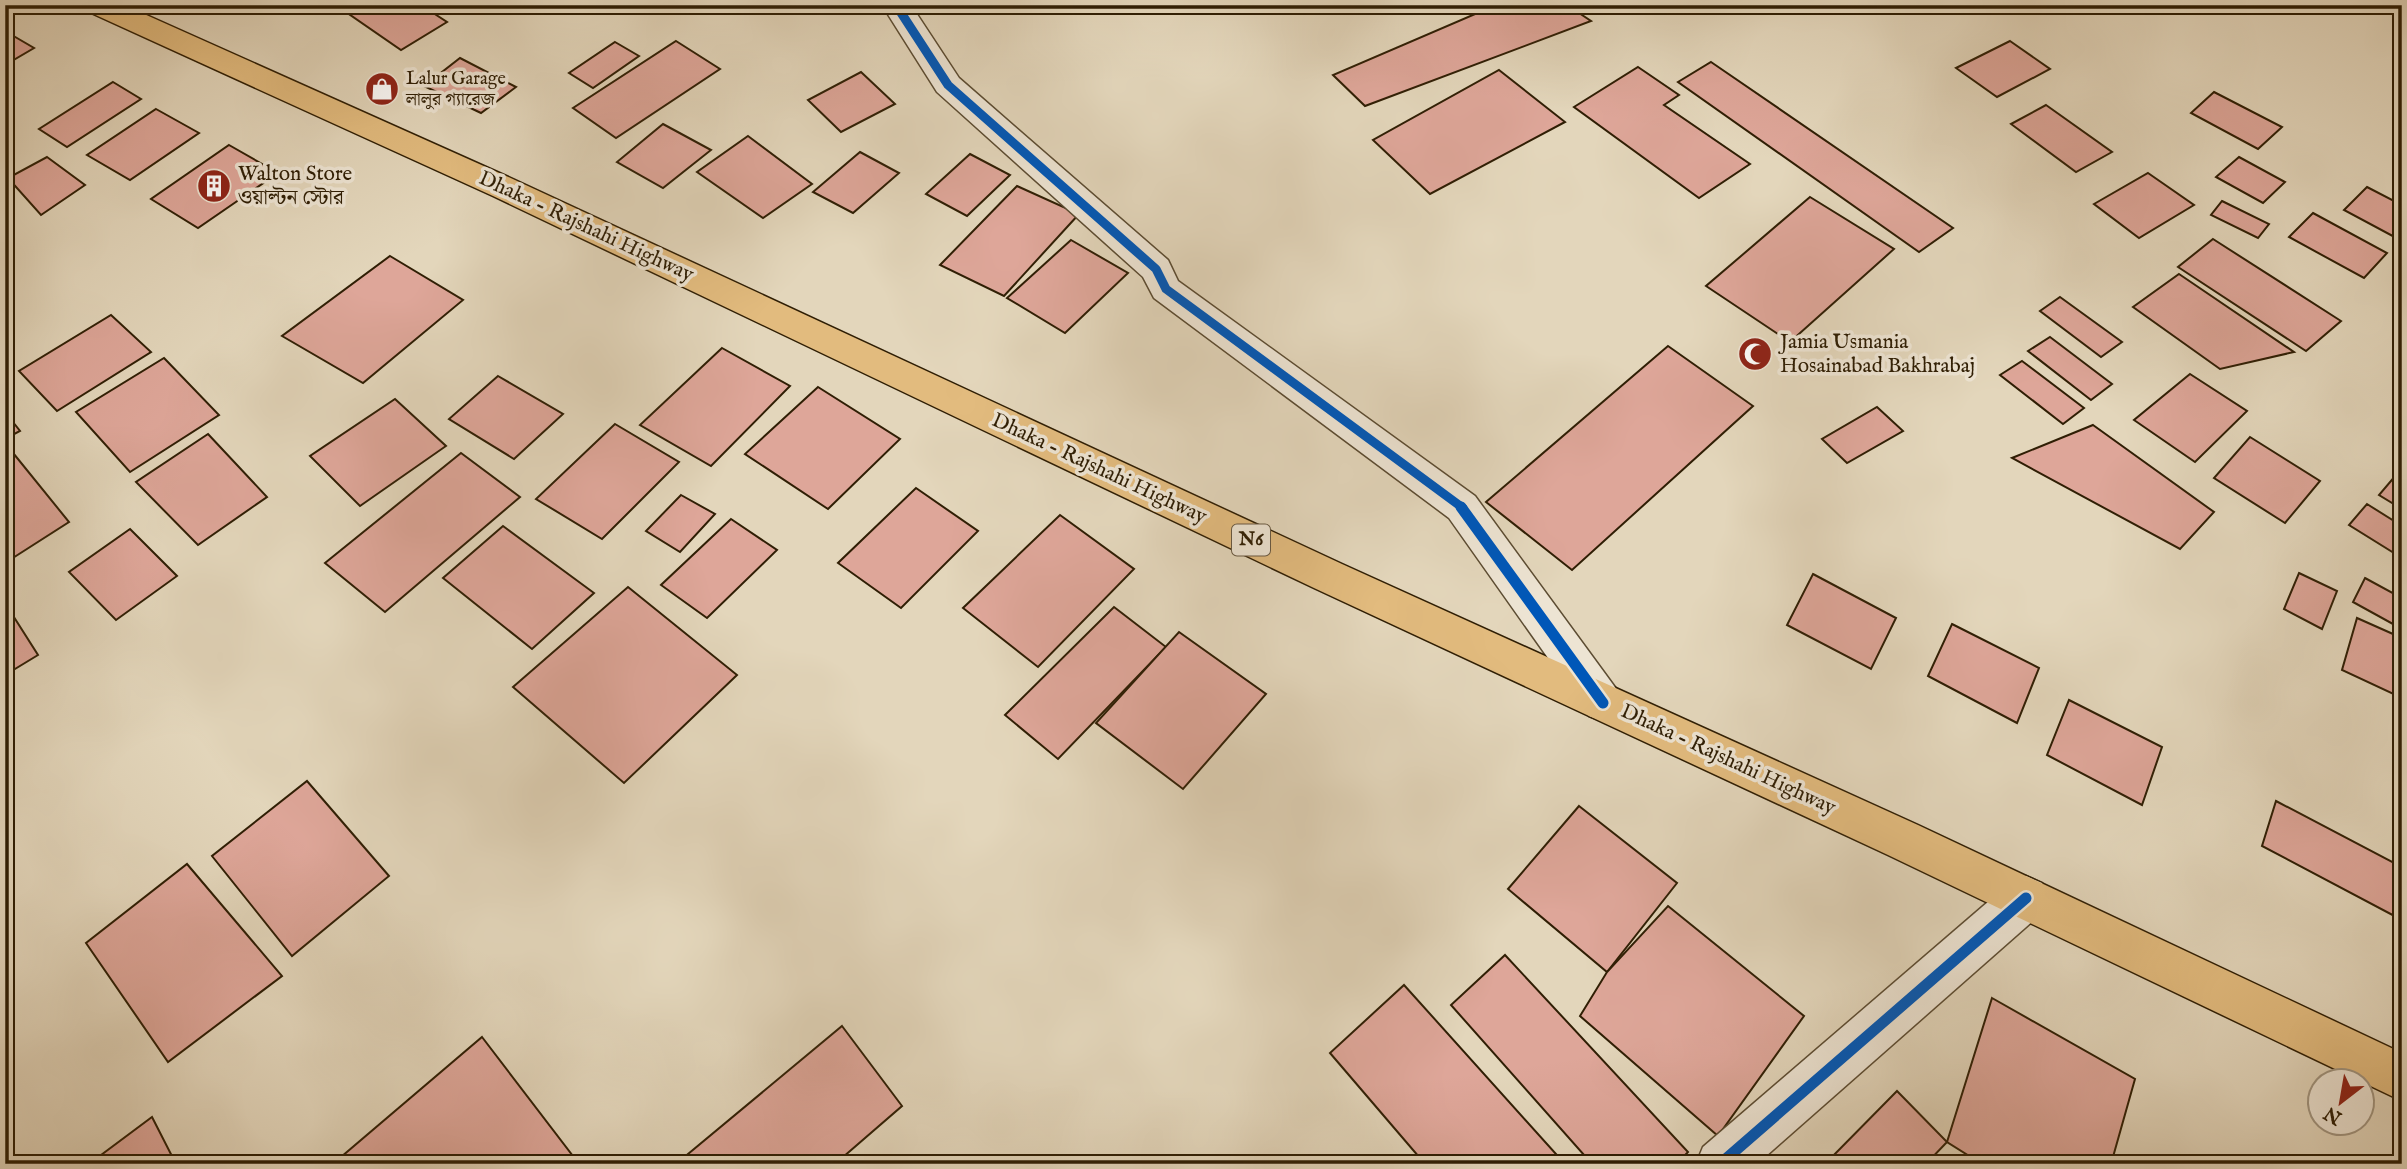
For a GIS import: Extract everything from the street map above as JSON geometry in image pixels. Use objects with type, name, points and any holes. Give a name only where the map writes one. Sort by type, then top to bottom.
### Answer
[{"type":"highway","name":"Dhaka - Rajshahi Highway","points":[[99,5],[504,188],[1315,570],[2026,898],[2402,1078]]},
{"type":"street","points":[[896,5],[948,85],[1156,269],[1166,289],[1462,507],[1604,703]]},
{"type":"street","points":[[1720,1164],[2026,898]]},
{"type":"building","points":[[358,5],[427,5],[424,7],[447,22],[401,50],[346,12]]},
{"type":"building","points":[[1496,5],[1567,5],[1591,21],[1365,106],[1333,75]]},
{"type":"building","points":[[5,31],[34,48],[5,65]]},
{"type":"building","points":[[676,41],[720,69],[616,138],[573,108]]},
{"type":"building","points":[[2010,41],[2050,69],[1997,97],[1956,68]]},
{"type":"building","points":[[615,42],[639,56],[593,88],[569,73]]},
{"type":"building","points":[[460,58],[516,87],[481,113],[424,86]]},
{"type":"building","points":[[1711,62],[1953,228],[1919,252],[1678,82]]},
{"type":"building","points":[[1638,67],[1679,95],[1664,105],[1750,164],[1699,198],[1574,107]]},
{"type":"building","points":[[1499,70],[1565,122],[1430,194],[1373,140]]},
{"type":"building","points":[[861,72],[895,104],[841,132],[808,100]]},
{"type":"building","points":[[113,82],[141,99],[67,147],[39,129]]},
{"type":"building","points":[[2214,92],[2282,127],[2258,149],[2191,113]]},
{"type":"building","points":[[2046,105],[2112,152],[2076,172],[2011,124]]},
{"type":"building","points":[[156,109],[199,133],[130,180],[87,155]]},
{"type":"building","points":[[663,124],[711,150],[663,188],[617,162]]},
{"type":"building","points":[[748,136],[812,184],[763,218],[697,172]]},
{"type":"building","name":"Walton Store ওয়াল্টন স্টোর","points":[[229,145],[278,173],[198,228],[151,199]]},
{"type":"building","points":[[860,152],[899,173],[853,213],[813,192]]},
{"type":"building","points":[[970,154],[1010,175],[967,216],[926,194]]},
{"type":"building","points":[[47,157],[85,185],[41,215],[8,178]]},
{"type":"building","points":[[2239,157],[2285,182],[2263,203],[2216,177]]},
{"type":"building","points":[[2148,173],[2194,205],[2139,238],[2094,204]]},
{"type":"building","points":[[1017,186],[1079,214],[1004,296],[940,265]]},
{"type":"building","points":[[2367,187],[2402,205],[2402,241],[2344,210]]},
{"type":"building","points":[[1810,197],[1894,249],[1790,342],[1706,286]]},
{"type":"building","points":[[2222,201],[2269,224],[2258,238],[2211,215]]},
{"type":"building","points":[[2313,213],[2387,253],[2364,278],[2289,237]]},
{"type":"building","points":[[2213,239],[2341,321],[2306,351],[2178,267]]},
{"type":"building","points":[[1071,240],[1128,273],[1065,333],[1007,298]]},
{"type":"building","points":[[390,256],[463,300],[363,383],[282,336]]},
{"type":"building","points":[[2179,274],[2294,352],[2220,369],[2133,307]]},
{"type":"building","points":[[2060,297],[2122,342],[2101,357],[2040,311]]},
{"type":"building","points":[[111,315],[151,352],[57,411],[19,371]]},
{"type":"building","points":[[2050,337],[2112,384],[2091,400],[2028,351]]},
{"type":"building","points":[[1668,346],[1753,406],[1572,570],[1486,502]]},
{"type":"building","points":[[722,348],[790,386],[711,466],[640,425]]},
{"type":"building","points":[[164,358],[219,415],[130,472],[76,412]]},
{"type":"building","points":[[2022,361],[2084,408],[2063,424],[2000,375]]},
{"type":"building","points":[[2190,374],[2247,411],[2195,462],[2134,420]]},
{"type":"building","points":[[498,376],[563,414],[514,459],[449,419]]},
{"type":"building","points":[[818,387],[900,439],[828,509],[745,454]]},
{"type":"building","points":[[395,399],[446,446],[360,506],[310,456]]},
{"type":"building","points":[[1877,407],[1903,431],[1847,463],[1822,439]]},
{"type":"building","points":[[5,412],[20,431],[5,439]]},
{"type":"building","points":[[615,424],[679,462],[602,539],[536,499]]},
{"type":"building","points":[[2093,425],[2214,512],[2180,549],[2012,458]]},
{"type":"building","points":[[208,434],[267,497],[198,545],[136,482]]},
{"type":"building","points":[[2250,437],[2320,481],[2285,523],[2214,478]]},
{"type":"building","points":[[5,443],[69,522],[5,563]]},
{"type":"building","points":[[461,453],[520,497],[385,612],[325,563]]},
{"type":"building","points":[[2396,475],[2402,478],[2402,509],[2379,495]]},
{"type":"building","points":[[916,488],[978,531],[901,608],[838,563]]},
{"type":"building","points":[[681,495],[715,514],[680,552],[646,531]]},
{"type":"building","points":[[2367,504],[2402,526],[2402,558],[2349,525]]},
{"type":"building","points":[[1060,515],[1134,569],[1038,667],[963,608]]},
{"type":"building","points":[[731,519],[777,550],[707,618],[661,585]]},
{"type":"building","points":[[503,526],[594,593],[532,649],[443,578]]},
{"type":"building","points":[[130,529],[177,576],[116,620],[69,572]]},
{"type":"building","points":[[2299,573],[2337,591],[2322,629],[2284,609]]},
{"type":"building","points":[[1813,574],[1896,618],[1871,669],[1787,625]]},
{"type":"building","points":[[2365,578],[2402,598],[2402,629],[2353,602]]},
{"type":"building","points":[[628,587],[737,675],[624,783],[513,687]]},
{"type":"building","points":[[5,603],[38,655],[5,675]]},
{"type":"building","points":[[1114,607],[1166,647],[1058,759],[1005,715]]},
{"type":"building","points":[[2357,618],[2402,638],[2402,698],[2342,670]]},
{"type":"building","points":[[1952,624],[2039,668],[2017,723],[1928,676]]},
{"type":"building","points":[[1179,632],[1266,694],[1183,789],[1096,723]]},
{"type":"building","points":[[2069,700],[2162,747],[2142,805],[2047,755]]},
{"type":"building","points":[[307,781],[389,876],[292,956],[212,856]]},
{"type":"building","points":[[2276,801],[2402,867],[2402,920],[2262,846]]},
{"type":"building","points":[[1579,806],[1677,883],[1607,972],[1508,889]]},
{"type":"building","points":[[187,864],[282,976],[168,1062],[86,943]]},
{"type":"building","points":[[1668,906],[1804,1016],[1718,1136],[1580,1016],[1607,972]]},
{"type":"building","points":[[1505,955],[1688,1152],[1677,1164],[1592,1164],[1451,1005]]},
{"type":"building","points":[[1404,985],[1565,1164],[1425,1164],[1330,1053]]},
{"type":"building","points":[[1992,998],[2135,1079],[2111,1164],[1982,1164],[1947,1142]]},
{"type":"building","points":[[842,1026],[902,1106],[835,1164],[676,1164]]},
{"type":"building","points":[[482,1037],[579,1164],[334,1164],[334,1163]]},
{"type":"building","points":[[1897,1091],[1947,1142],[1926,1164],[1825,1164]]},
{"type":"building","points":[[152,1117],[176,1164],[89,1164]]},
{"type":"cycle path","points":[[896,5],[948,85],[1156,269],[1166,289],[1462,507],[1603,703]]},
{"type":"cycle path","points":[[1720,1164],[2026,898]]},
{"type":"place","name":"Lalur Garage লালুর গ্যারেজ","points":[[382,89]]},
{"type":"place","name":"Walton Store ওয়াল্টন স্টোর","points":[[214,186]]},
{"type":"place","name":"Jamia Usmania Hosainabad Bakhrabaj","points":[[1755,354]]}]
